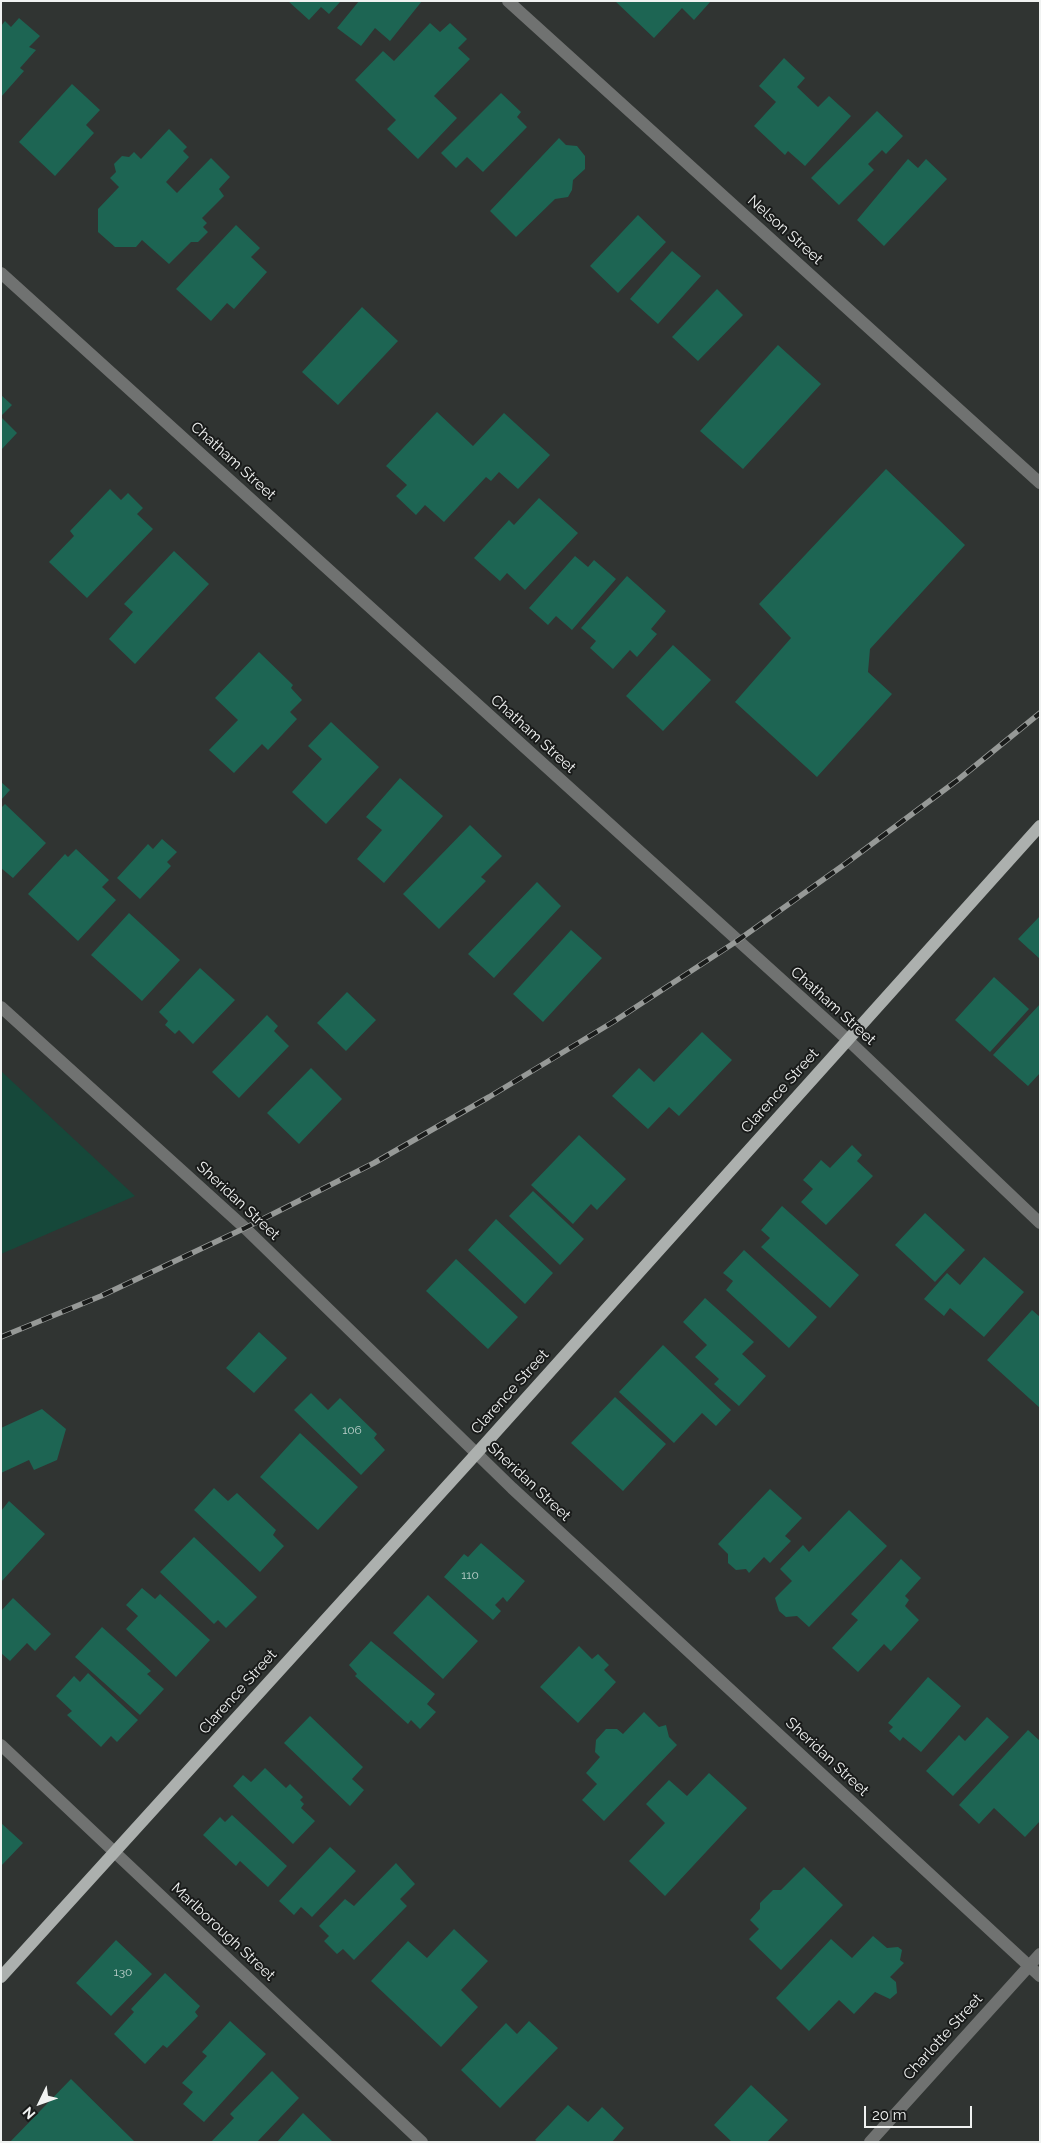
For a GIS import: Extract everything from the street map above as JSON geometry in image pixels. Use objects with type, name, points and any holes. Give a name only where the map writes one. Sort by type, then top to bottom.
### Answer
[{"type":"main road","name":"Clarence Street","points":[[1,1977],[476,1454],[1040,826]]},
{"type":"street","name":"Nelson Street","points":[[508,1],[1040,483]]},
{"type":"street","name":"Chatham Street","points":[[1,273],[848,1040],[1040,1222]]},
{"type":"street","name":"Sheridan Street","points":[[1,1007],[246,1228],[476,1454],[1040,1976]]},
{"type":"street","name":"Marlborough Street","points":[[1,1745],[422,2142]]},
{"type":"street","name":"Charlotte Street","points":[[870,2142],[1040,1954]]},
{"type":"green space","points":[[1,1071],[135,1196],[1,1254]]},
{"type":"building","points":[[288,1],[341,1],[329,14],[321,7],[309,20]]},
{"type":"building","points":[[359,1],[422,1],[390,41],[375,28],[361,46],[337,28]]},
{"type":"building","points":[[615,1],[711,1],[694,20],[682,8],[654,38]]},
{"type":"building","points":[[19,18],[40,36],[29,47],[36,50],[20,68],[24,71],[1,97],[1,26],[5,21],[11,27]]},
{"type":"building","points":[[430,23],[440,32],[450,23],[467,39],[458,48],[470,59],[434,96],[457,118],[418,159],[387,129],[396,120],[355,80],[383,51],[394,61]]},
{"type":"building","points":[[784,58],[805,78],[797,87],[818,107],[829,96],[851,116],[805,166],[788,151],[785,155],[754,126],[776,102],[759,86]]},
{"type":"building","points":[[72,84],[100,110],[86,125],[94,133],[55,176],[19,142]]},
{"type":"building","points":[[501,93],[521,112],[517,117],[527,127],[483,172],[467,157],[456,168],[441,153]]},
{"type":"building","points":[[877,111],[903,136],[886,154],[882,150],[868,164],[874,170],[839,205],[811,178]]},
{"type":"building","points":[[169,129],[187,147],[183,151],[189,157],[166,182],[177,193],[211,158],[230,177],[219,189],[224,196],[202,218],[207,223],[203,227],[208,232],[198,242],[191,242],[169,264],[142,240],[136,247],[115,247],[98,232],[98,209],[119,187],[110,178],[116,172],[114,164],[122,156],[129,157],[134,152],[141,159]]},
{"type":"building","points":[[559,138],[566,145],[577,146],[585,156],[585,169],[573,180],[572,190],[568,197],[555,199],[516,237],[490,211]]},
{"type":"building","points":[[908,159],[918,168],[926,159],[947,179],[884,246],[857,220]]},
{"type":"building","points":[[638,215],[666,242],[618,293],[590,266]]},
{"type":"building","points":[[236,225],[260,248],[251,257],[267,272],[234,309],[227,303],[211,321],[176,289]]},
{"type":"building","points":[[672,251],[701,276],[658,324],[630,299]]},
{"type":"building","points":[[717,289],[743,315],[698,361],[672,337]]},
{"type":"building","points":[[362,307],[398,341],[338,405],[302,372]]},
{"type":"building","points":[[778,345],[821,384],[743,469],[700,431]]},
{"type":"building","points":[[1,395],[12,405],[1,416]]},
{"type":"building","points":[[437,412],[473,446],[504,413],[550,455],[518,489],[499,472],[491,481],[486,477],[444,522],[425,505],[416,515],[396,496],[407,485],[386,466]]},
{"type":"building","points":[[1,417],[17,433],[1,450]]},
{"type":"building","points":[[886,469],[965,545],[870,649],[868,672],[892,694],[817,777],[735,702],[791,638],[759,604]]},
{"type":"building","points":[[110,489],[121,500],[128,493],[143,508],[137,514],[153,529],[87,598],[49,562],[74,536],[70,531]]},
{"type":"building","points":[[539,498],[578,533],[525,590],[507,573],[500,581],[474,558],[509,520],[514,525]]},
{"type":"building","points":[[174,551],[209,584],[135,664],[109,639],[133,612],[124,604]]},
{"type":"building","points":[[575,556],[588,567],[594,560],[616,579],[572,630],[556,616],[548,625],[529,608]]},
{"type":"building","points":[[627,576],[666,611],[651,629],[657,634],[637,657],[630,650],[613,669],[590,648],[596,641],[581,628]]},
{"type":"building","points":[[673,645],[711,680],[663,731],[626,696]]},
{"type":"building","points":[[259,652],[293,685],[291,688],[302,700],[290,712],[297,719],[268,750],[262,744],[234,773],[209,750],[238,720],[215,698]]},
{"type":"building","points":[[331,722],[379,767],[326,824],[292,792],[322,759],[308,746]]},
{"type":"building","points":[[400,778],[443,816],[384,883],[357,859],[382,830],[366,817]]},
{"type":"building","points":[[1,782],[10,790],[1,800]]},
{"type":"building","points":[[5,804],[46,843],[13,878],[1,868],[1,808]]},
{"type":"building","points":[[470,825],[502,856],[481,877],[486,881],[439,929],[403,894]]},
{"type":"building","points":[[162,839],[177,852],[167,862],[171,866],[140,899],[117,878],[148,844],[153,849]]},
{"type":"building","points":[[76,849],[109,880],[102,887],[116,900],[78,941],[28,894],[65,854],[68,857]]},
{"type":"building","points":[[537,882],[561,906],[494,978],[468,954]]},
{"type":"building","points":[[129,913],[180,960],[142,1001],[91,955]]},
{"type":"building","points":[[1040,916],[1040,959],[1018,939]]},
{"type":"building","points":[[571,930],[602,958],[543,1022],[513,994]]},
{"type":"building","points":[[200,968],[235,1000],[193,1044],[179,1030],[175,1034],[165,1025],[168,1021],[159,1012]]},
{"type":"building","points":[[994,977],[1029,1009],[990,1052],[955,1020]]},
{"type":"building","points":[[347,992],[376,1020],[346,1051],[317,1023]]},
{"type":"building","points":[[1040,1004],[1040,1073],[1028,1086],[993,1055]]},
{"type":"building","points":[[267,1015],[278,1026],[274,1031],[289,1046],[239,1098],[212,1072]]},
{"type":"building","points":[[702,1032],[732,1060],[679,1116],[669,1107],[648,1129],[612,1096],[639,1068],[654,1082]]},
{"type":"building","points":[[311,1068],[342,1099],[299,1144],[267,1113]]},
{"type":"building","points":[[579,1135],[626,1179],[597,1210],[591,1204],[573,1224],[531,1185]]},
{"type":"building","points":[[852,1145],[862,1155],[857,1161],[873,1176],[826,1225],[801,1202],[813,1189],[803,1180],[821,1160],[830,1168]]},
{"type":"building","points":[[533,1191],[584,1239],[560,1265],[509,1216]]},
{"type":"building","points":[[782,1206],[859,1275],[830,1308],[761,1247],[770,1238],[761,1230]]},
{"type":"building","points":[[925,1213],[965,1250],[935,1282],[895,1245]]},
{"type":"building","points":[[496,1219],[553,1273],[525,1304],[468,1250]]},
{"type":"building","points":[[744,1250],[817,1317],[789,1348],[726,1290],[733,1281],[723,1273]]},
{"type":"building","points":[[984,1257],[1024,1292],[984,1337],[950,1308],[944,1316],[924,1299],[947,1273],[960,1285]]},
{"type":"building","points":[[456,1259],[518,1317],[488,1349],[426,1291]]},
{"type":"building","points":[[705,1298],[754,1342],[742,1354],[766,1376],[739,1406],[714,1384],[719,1379],[695,1357],[707,1345],[683,1322]]},
{"type":"building","points":[[1032,1310],[1040,1317],[1040,1408],[987,1360]]},
{"type":"building","points":[[259,1332],[287,1358],[254,1393],[226,1368]]},
{"type":"building","points":[[663,1345],[731,1410],[716,1426],[702,1413],[674,1443],[619,1392]]},
{"type":"building","points":[[311,1393],[328,1410],[340,1398],[377,1434],[374,1438],[385,1450],[361,1475],[294,1410]]},
{"type":"building","points":[[615,1397],[666,1444],[623,1491],[571,1443]]},
{"type":"building","points":[[42,1409],[66,1429],[57,1460],[34,1470],[29,1460],[1,1473],[1,1428]]},
{"type":"building","points":[[300,1433],[358,1487],[318,1530],[260,1477]]},
{"type":"building","points":[[214,1488],[228,1501],[237,1493],[276,1530],[273,1535],[284,1546],[260,1572],[194,1510]]},
{"type":"building","points":[[770,1489],[802,1518],[785,1536],[791,1541],[770,1563],[764,1557],[749,1573],[746,1569],[736,1570],[728,1563],[728,1554],[718,1544]]},
{"type":"building","points":[[9,1501],[45,1534],[1,1582],[1,1511]]},
{"type":"building","points":[[849,1510],[887,1546],[809,1627],[797,1616],[786,1617],[779,1611],[775,1598],[792,1581],[780,1569],[803,1545],[809,1552]]},
{"type":"building","points":[[194,1537],[257,1597],[226,1628],[218,1620],[214,1624],[160,1572]]},
{"type":"building","points":[[481,1543],[525,1581],[507,1602],[503,1597],[495,1605],[501,1611],[493,1620],[444,1577],[464,1554],[468,1557]]},
{"type":"building","points":[[901,1559],[921,1578],[905,1596],[909,1600],[905,1606],[919,1620],[891,1651],[884,1644],[858,1672],[832,1648],[858,1620],[851,1614]]},
{"type":"building","points":[[142,1588],[155,1599],[160,1594],[210,1640],[176,1677],[126,1629],[138,1616],[126,1605]]},
{"type":"building","points":[[428,1595],[478,1641],[443,1679],[393,1633]]},
{"type":"building","points":[[13,1598],[51,1634],[35,1651],[27,1643],[10,1661],[1,1653],[1,1611]]},
{"type":"building","points":[[102,1627],[151,1671],[147,1674],[164,1689],[140,1715],[75,1657]]},
{"type":"building","points":[[371,1641],[435,1694],[427,1704],[436,1712],[420,1729],[411,1720],[408,1724],[355,1676],[357,1674],[349,1665]]},
{"type":"building","points":[[579,1646],[592,1659],[598,1654],[609,1665],[604,1670],[616,1682],[578,1723],[540,1687]]},
{"type":"building","points":[[88,1673],[138,1720],[117,1742],[111,1736],[101,1747],[67,1715],[72,1711],[56,1696],[74,1676],[80,1682]]},
{"type":"building","points":[[928,1677],[961,1706],[921,1752],[903,1737],[900,1741],[889,1731],[893,1727],[888,1723]]},
{"type":"building","points":[[644,1712],[659,1727],[666,1725],[669,1737],[677,1745],[604,1821],[582,1800],[597,1784],[586,1773],[600,1757],[595,1752],[596,1740],[606,1729],[617,1729],[623,1734]]},
{"type":"building","points":[[310,1716],[363,1767],[352,1779],[364,1790],[350,1806],[284,1743]]},
{"type":"building","points":[[987,1717],[1009,1737],[953,1796],[926,1771],[959,1735],[965,1741]]},
{"type":"building","points":[[1028,1730],[1040,1741],[1040,1821],[1025,1837],[994,1808],[979,1824],[959,1805]]},
{"type":"building","points":[[265,1768],[286,1788],[290,1784],[303,1797],[300,1800],[304,1804],[301,1808],[315,1821],[293,1844],[233,1786],[243,1775],[251,1782]]},
{"type":"building","points":[[709,1773],[747,1808],[665,1896],[629,1861],[665,1823],[646,1804],[669,1780],[687,1796]]},
{"type":"building","points":[[232,1815],[287,1866],[268,1887],[240,1861],[236,1866],[203,1835],[220,1817],[225,1822]]},
{"type":"building","points":[[1,1823],[23,1843],[1,1866]]},
{"type":"building","points":[[330,1847],[356,1871],[312,1917],[301,1907],[294,1915],[279,1901]]},
{"type":"building","points":[[396,1863],[415,1884],[400,1899],[407,1906],[354,1960],[343,1949],[337,1954],[324,1941],[329,1936],[319,1926],[345,1899],[354,1906]]},
{"type":"building","points":[[804,1867],[843,1905],[781,1970],[749,1939],[759,1929],[750,1920],[760,1909],[760,1903],[773,1890],[781,1890]]},
{"type":"building","points":[[454,1929],[488,1961],[461,1990],[478,2007],[441,2047],[371,1981],[408,1941],[427,1958]]},
{"type":"building","points":[[873,1936],[887,1948],[898,1947],[902,1950],[900,1960],[904,1963],[890,1977],[896,1982],[897,1993],[890,1999],[875,1992],[854,2014],[839,2000],[809,2031],[776,1998],[831,1939],[852,1958]]},
{"type":"building","points":[[116,1940],[152,1974],[111,2016],[76,1983]]},
{"type":"building","points":[[165,1973],[200,2006],[195,2012],[198,2016],[167,2048],[163,2045],[145,2064],[114,2034],[134,2012],[131,2009]]},
{"type":"building","points":[[230,2021],[266,2054],[204,2122],[183,2104],[193,2092],[182,2083],[207,2056],[202,2052]]},
{"type":"building","points":[[529,2021],[558,2048],[500,2108],[461,2070],[506,2023],[517,2034]]},
{"type":"building","points":[[272,2071],[299,2098],[257,2142],[211,2142],[234,2118],[230,2114]]},
{"type":"building","points":[[71,2079],[135,2142],[10,2142]]},
{"type":"building","points":[[751,2085],[788,2120],[767,2142],[732,2142],[714,2125]]},
{"type":"building","points":[[568,2105],[588,2122],[602,2107],[624,2128],[612,2142],[538,2142],[535,2140]]},
{"type":"building","points":[[303,2113],[332,2141],[331,2142],[277,2142]]},
{"type":"railway","points":[[1,1337],[101,1296],[245,1228],[374,1163],[489,1097],[613,1022],[737,941],[959,779],[1040,713]]}]
